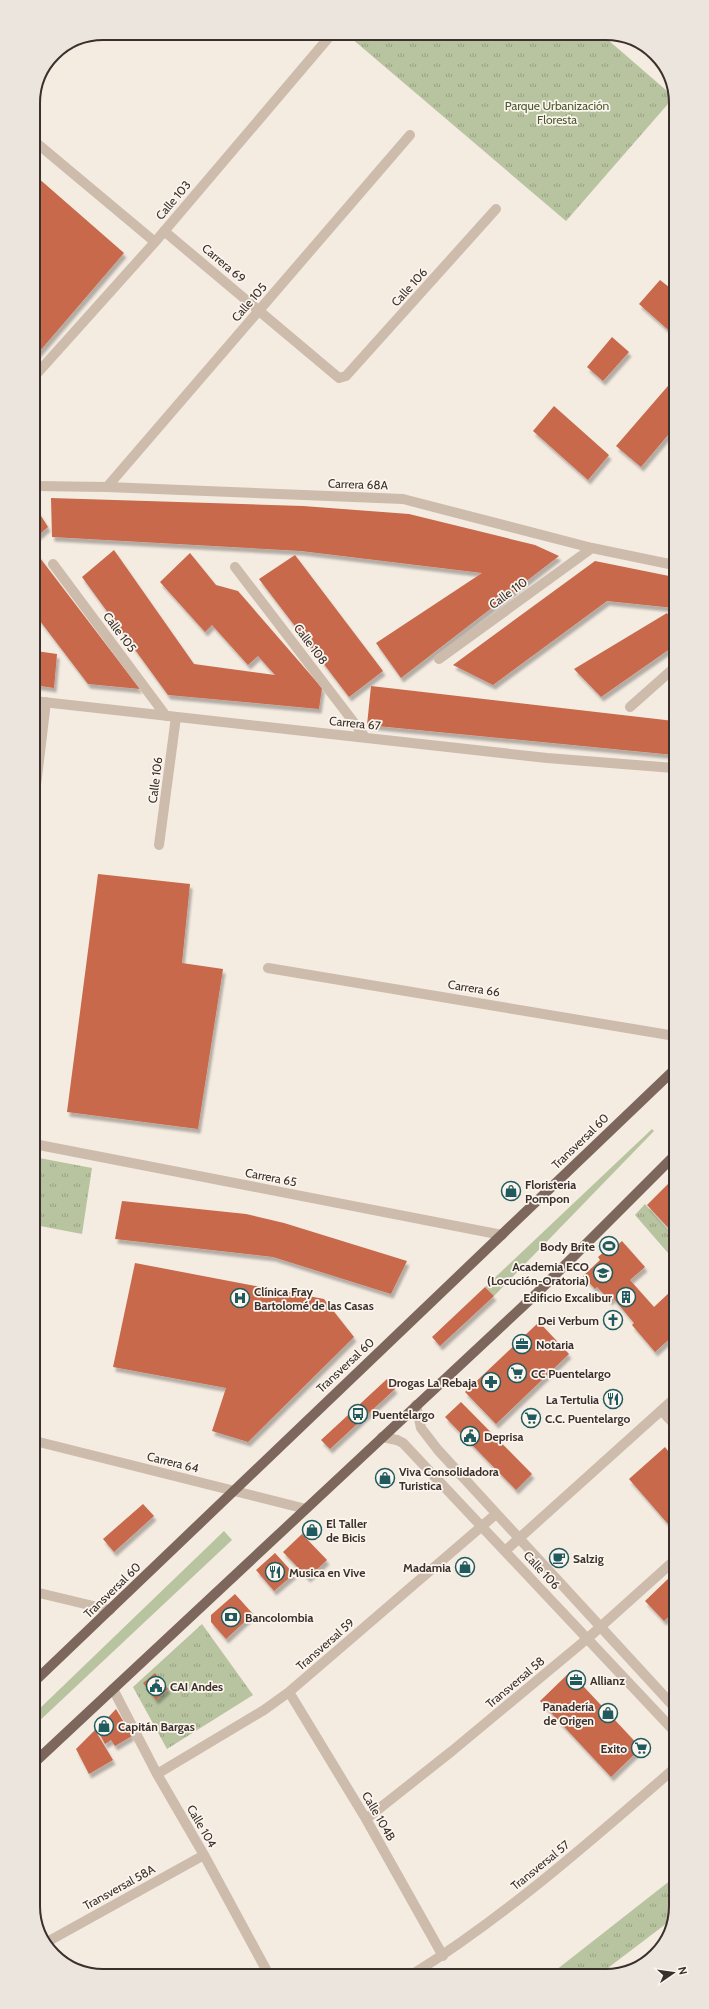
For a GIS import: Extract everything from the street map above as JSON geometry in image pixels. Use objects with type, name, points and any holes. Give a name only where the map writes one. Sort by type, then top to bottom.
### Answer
[{"type":"main road","name":"Transversal 60","points":[[40,1676],[234,1491],[261,1463],[669,1075]]},
{"type":"main road","points":[[40,1757],[534,1295],[669,1161]]},
{"type":"street","name":"Calle 103","points":[[40,371],[155,242],[327,40]]},
{"type":"street","name":"Calle 105","points":[[107,487],[410,135]]},
{"type":"street","points":[[40,146],[155,242]]},
{"type":"street","name":"Calle 106","points":[[339,378],[346,376],[496,209]]},
{"type":"street","name":"Carrera 69","points":[[164,230],[339,378]]},
{"type":"street","name":"Carrera 68A","points":[[40,486],[107,487],[403,499],[592,548],[669,564]]},
{"type":"street","name":"Calle 110","points":[[439,658],[592,548]]},
{"type":"street","name":"Calle 105","points":[[53,564],[171,716]]},
{"type":"street","name":"Calle 108","points":[[235,567],[365,737]]},
{"type":"street","points":[[630,706],[669,672]]},
{"type":"street","name":"Carrera 67","points":[[40,702],[548,758],[669,768]]},
{"type":"street","points":[[40,752],[46,702]]},
{"type":"street","name":"Calle 106","points":[[159,845],[171,716]]},
{"type":"street","name":"Carrera 66","points":[[268,968],[669,1035]]},
{"type":"street","name":"Carrera 65","points":[[40,1145],[502,1235]]},
{"type":"street","points":[[505,1551],[669,1404]]},
{"type":"street","name":"Calle 106","points":[[416,1405],[418,1420],[428,1438],[669,1701]]},
{"type":"street","points":[[662,1411],[669,1419]]},
{"type":"street","name":"Calle 106","points":[[382,1437],[398,1440],[403,1443],[669,1725]]},
{"type":"street","name":"Carrera 64","points":[[40,1442],[306,1509]]},
{"type":"street","name":"Transversal 59","points":[[157,1774],[264,1710],[289,1692],[496,1514]]},
{"type":"street","name":"Transversal 58","points":[[366,1819],[452,1751],[588,1638],[669,1565]]},
{"type":"street","points":[[40,1593],[110,1610]]},
{"type":"street","name":"Calle 104","points":[[113,1689],[157,1774],[204,1855],[266,1969]]},
{"type":"street","name":"Calle 104B","points":[[289,1692],[366,1819],[443,1956]]},
{"type":"street","name":"Transversal 57","points":[[421,1969],[443,1956],[553,1872],[669,1773]]},
{"type":"street","name":"Transversal 58A","points":[[50,1940],[204,1855]]},
{"type":"green space","name":"Parque Urbanización Floresta","points":[[353,40],[608,40],[668,91],[669,103],[566,221]]},
{"type":"green space","points":[[652,1129],[654,1131],[494,1296],[485,1287]]},
{"type":"green space","points":[[40,1158],[92,1168],[82,1234],[40,1226]]},
{"type":"green space","points":[[645,1204],[669,1231],[669,1254],[635,1215]]},
{"type":"green space","points":[[224,1531],[232,1540],[40,1720],[40,1708]]},
{"type":"green space","points":[[202,1624],[253,1695],[167,1749],[133,1687]]},
{"type":"green space","points":[[669,1881],[669,1906],[667,1923],[607,1969],[557,1969]]},
{"type":"building","points":[[40,180],[124,253],[40,351]]},
{"type":"building","points":[[660,280],[669,287],[669,331],[639,304]]},
{"type":"building","points":[[612,337],[629,352],[603,381],[587,367]]},
{"type":"building","points":[[669,385],[669,434],[641,467],[616,446]]},
{"type":"building","points":[[554,406],[609,455],[588,480],[533,431]]},
{"type":"building","points":[[51,498],[303,506],[409,514],[535,545],[559,556],[401,678],[376,643],[482,573],[301,551],[52,537]]},
{"type":"building","points":[[40,514],[48,527],[40,534]]},
{"type":"building","points":[[114,550],[194,664],[275,675],[258,656],[248,665],[212,625],[205,632],[160,582],[190,553],[216,585],[238,591],[322,688],[319,709],[168,695],[82,577]]},
{"type":"building","points":[[295,555],[383,671],[349,697],[259,579]]},
{"type":"building","points":[[40,558],[140,689],[88,684],[40,621]]},
{"type":"building","points":[[595,561],[669,576],[669,607],[607,601],[493,685],[453,665]]},
{"type":"building","points":[[667,613],[669,616],[669,649],[601,697],[574,669]]},
{"type":"building","points":[[40,652],[57,654],[54,688],[40,686]]},
{"type":"building","points":[[371,686],[669,720],[669,755],[367,725]]},
{"type":"building","points":[[98,874],[190,884],[182,963],[223,969],[198,1129],[67,1112]]},
{"type":"building","points":[[669,1183],[669,1229],[647,1205]]},
{"type":"building","points":[[122,1201],[246,1214],[284,1223],[407,1261],[391,1294],[273,1257],[115,1239]]},
{"type":"building","name":"Edificio Excalibur","points":[[622,1241],[645,1267],[630,1280],[654,1307],[669,1293],[669,1339],[655,1352],[632,1325],[634,1323],[613,1298],[610,1301],[597,1287],[595,1289],[583,1276],[600,1260],[598,1257],[605,1251],[607,1254]]},
{"type":"building","points":[[135,1263],[324,1299],[354,1337],[248,1442],[212,1431],[226,1388],[113,1367]]},
{"type":"building","points":[[485,1287],[494,1296],[440,1346],[432,1337]]},
{"type":"building","name":"CC Puentelargo","points":[[539,1322],[569,1354],[496,1424],[465,1392]]},
{"type":"building","name":"Puentelargo","points":[[387,1379],[395,1389],[330,1449],[321,1440]]},
{"type":"building","points":[[461,1402],[532,1474],[516,1490],[445,1417]]},
{"type":"building","points":[[665,1447],[669,1452],[669,1525],[629,1479]]},
{"type":"building","points":[[143,1504],[154,1516],[114,1552],[103,1539]]},
{"type":"building","points":[[302,1534],[327,1560],[308,1578],[283,1552]]},
{"type":"building","name":"Musica en Vive","points":[[275,1553],[294,1574],[274,1591],[256,1570]]},
{"type":"building","points":[[669,1578],[669,1616],[664,1621],[645,1601]]},
{"type":"building","name":"Bancolombia","points":[[235,1594],[253,1614],[226,1639],[211,1622],[211,1615]]},
{"type":"building","points":[[570,1672],[641,1748],[611,1777],[540,1701]]},
{"type":"building","name":"CAI Andes","points":[[155,1673],[168,1689],[156,1700],[143,1683]]},
{"type":"building","points":[[116,1709],[132,1736],[115,1746],[111,1740],[105,1744],[97,1729]]},
{"type":"building","points":[[95,1730],[113,1760],[89,1774],[76,1749]]},
{"type":"place","name":"Floristeria Pompon","points":[[511,1191]]},
{"type":"place","name":"Body Brite","points":[[609,1246]]},
{"type":"place","name":"Academia ECO (Locución-Oratoria)","points":[[603,1273]]},
{"type":"place","name":"Edificio Excalibur","points":[[626,1297]]},
{"type":"place","name":"Clínica Fray Bartolomé de las Casas","points":[[240,1298]]},
{"type":"place","name":"Dei Verbum","points":[[613,1320]]},
{"type":"place","name":"Notaria","points":[[522,1344]]},
{"type":"place","name":"CC Puentelargo","points":[[517,1373]]},
{"type":"place","name":"Drogas La Rebaja","points":[[491,1382]]},
{"type":"place","name":"La Tertulia","points":[[613,1399]]},
{"type":"place","name":"Puentelargo","points":[[358,1414]]},
{"type":"place","name":"C.C. Puentelargo","points":[[531,1418]]},
{"type":"place","name":"Deprisa","points":[[470,1436]]},
{"type":"place","name":"Viva Consolidadora Turistica","points":[[385,1478]]},
{"type":"place","name":"El Taller de Bicis","points":[[312,1530]]},
{"type":"place","name":"Salzig","points":[[559,1558]]},
{"type":"place","name":"Madamia","points":[[465,1567]]},
{"type":"place","name":"Musica en Vive","points":[[275,1572]]},
{"type":"place","name":"Bancolombia","points":[[231,1617]]},
{"type":"place","name":"Allianz","points":[[576,1680]]},
{"type":"place","name":"CAI Andes","points":[[156,1686]]},
{"type":"place","name":"Panadería de Origen","points":[[608,1713]]},
{"type":"place","name":"Capitán Bargas","points":[[104,1726]]},
{"type":"place","name":"Exito","points":[[641,1748]]}]
